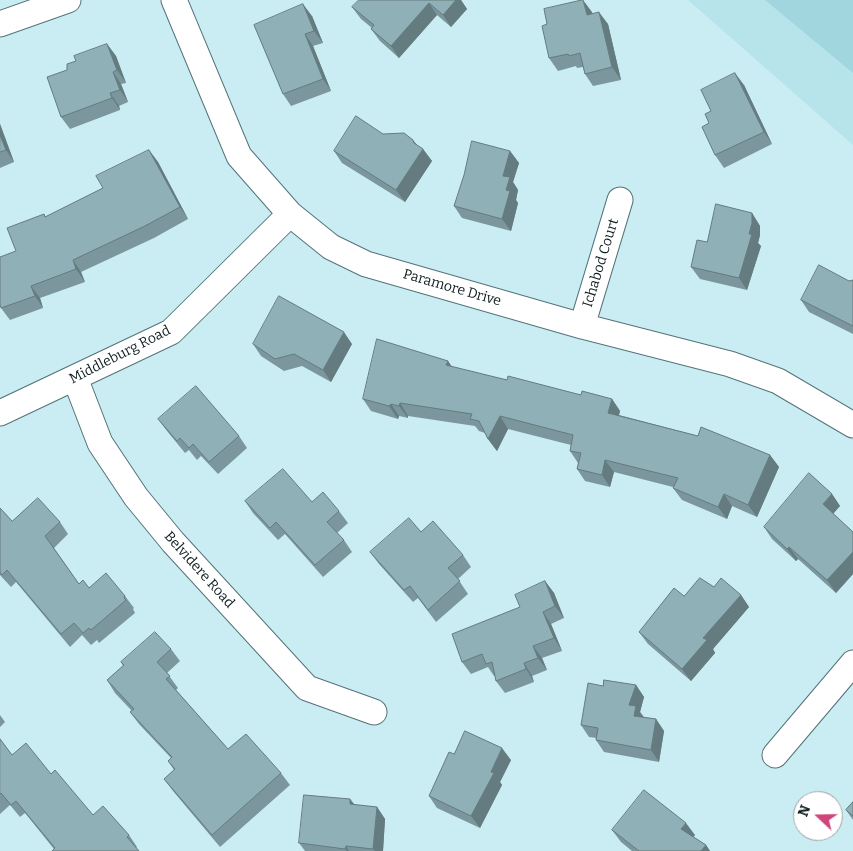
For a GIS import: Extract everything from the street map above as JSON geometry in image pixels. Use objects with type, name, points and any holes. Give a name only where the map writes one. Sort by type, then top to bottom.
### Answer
[{"type":"street","points":[[0,24],[68,0]]},
{"type":"street","name":"Paramore Drive","points":[[174,0],[239,156],[290,214],[331,247],[366,264],[582,326],[730,364],[778,381],[853,425]]},
{"type":"street","name":"Ichabod Court","points":[[582,326],[620,200]]},
{"type":"street","name":"Middleburg Road","points":[[0,413],[171,332],[290,214]]},
{"type":"street","name":"Belvidere Road","points":[[75,378],[100,443],[136,497],[173,542],[307,688],[374,712]]},
{"type":"street","points":[[775,755],[853,664]]},
{"type":"shaded area","points":[[688,0],[853,0],[853,145]]},
{"type":"shaded area","points":[[765,0],[853,0],[853,73]]},
{"type":"building","points":[[359,0],[456,0],[443,15],[429,3],[391,46],[371,29],[374,25],[352,7]]},
{"type":"building","points":[[583,0],[587,15],[599,12],[612,67],[585,74],[580,53],[549,58],[542,26],[547,24],[544,9]]},
{"type":"building","points":[[303,4],[314,31],[305,34],[323,79],[283,94],[254,25]]},
{"type":"building","points":[[107,44],[117,70],[113,72],[120,90],[110,93],[112,98],[61,117],[47,77],[67,70],[67,64],[76,61],[74,56]]},
{"type":"building","points":[[735,73],[764,132],[715,155],[702,127],[709,123],[705,114],[711,111],[701,90]]},
{"type":"building","points":[[356,116],[383,134],[404,133],[423,149],[396,190],[334,151]]},
{"type":"building","points":[[0,135],[6,150],[0,152]]},
{"type":"building","points":[[472,141],[510,151],[503,176],[510,177],[506,190],[510,191],[502,219],[454,206]]},
{"type":"building","points":[[149,150],[180,207],[73,260],[76,269],[31,286],[35,296],[1,308],[0,257],[16,251],[7,228],[44,214],[45,217],[103,188],[96,176]]},
{"type":"building","points":[[716,204],[752,213],[749,234],[752,234],[739,278],[691,267],[697,240],[707,242]]},
{"type":"building","points":[[819,265],[849,281],[853,280],[853,326],[801,300]]},
{"type":"building","points":[[279,296],[344,332],[323,370],[294,354],[275,359],[253,344]]},
{"type":"building","points":[[377,339],[448,361],[446,365],[507,380],[508,376],[581,395],[582,391],[612,399],[608,413],[698,436],[701,427],[770,455],[748,505],[724,494],[718,507],[673,488],[678,478],[605,460],[602,475],[577,469],[581,453],[570,451],[573,435],[500,416],[488,439],[479,421],[470,419],[472,414],[400,403],[399,406],[391,404],[389,406],[363,399]]},
{"type":"building","points":[[196,386],[239,436],[209,462],[193,444],[189,448],[180,438],[177,441],[158,419]]},
{"type":"building","points":[[283,469],[312,502],[323,492],[339,511],[327,522],[344,540],[315,565],[276,522],[270,528],[245,501]]},
{"type":"building","points":[[809,473],[832,494],[823,504],[853,532],[853,552],[827,580],[789,547],[787,549],[764,527]]},
{"type":"building","points":[[38,498],[60,522],[45,536],[79,584],[83,580],[89,588],[106,573],[125,596],[126,600],[91,630],[89,628],[83,633],[74,623],[61,634],[7,570],[2,575],[0,572],[0,508],[12,521]]},
{"type":"building","points":[[409,518],[421,532],[433,521],[463,555],[448,568],[460,581],[428,610],[410,586],[404,590],[370,552]]},
{"type":"building","points":[[700,578],[714,587],[721,578],[741,595],[703,638],[707,640],[682,669],[639,632],[674,588],[684,596]]},
{"type":"building","points":[[545,581],[555,606],[543,612],[554,638],[533,646],[538,658],[524,663],[526,669],[496,681],[492,662],[486,664],[482,654],[462,662],[452,634],[520,607],[515,595]]},
{"type":"building","points":[[155,632],[171,649],[157,662],[170,676],[166,679],[228,749],[246,734],[281,773],[212,835],[164,779],[175,769],[168,761],[172,757],[130,712],[134,709],[107,680],[124,665],[121,662]]},
{"type":"building","points":[[604,680],[636,685],[629,705],[636,706],[634,716],[656,719],[651,750],[596,740],[598,728],[581,725],[588,683],[603,686]]},
{"type":"building","points":[[465,731],[502,748],[491,772],[494,773],[471,816],[429,796],[449,752],[454,754]]},
{"type":"building","points":[[0,739],[12,755],[26,743],[51,774],[55,770],[93,815],[103,806],[129,835],[127,837],[139,851],[52,851],[55,848],[16,801],[11,805],[0,794]]},
{"type":"building","points":[[644,790],[686,823],[681,829],[706,845],[701,851],[639,851],[612,830]]},
{"type":"building","points":[[304,795],[350,799],[350,804],[377,807],[373,849],[346,846],[345,849],[299,843]]},
{"type":"building","points":[[853,802],[853,816],[846,810]]}]
